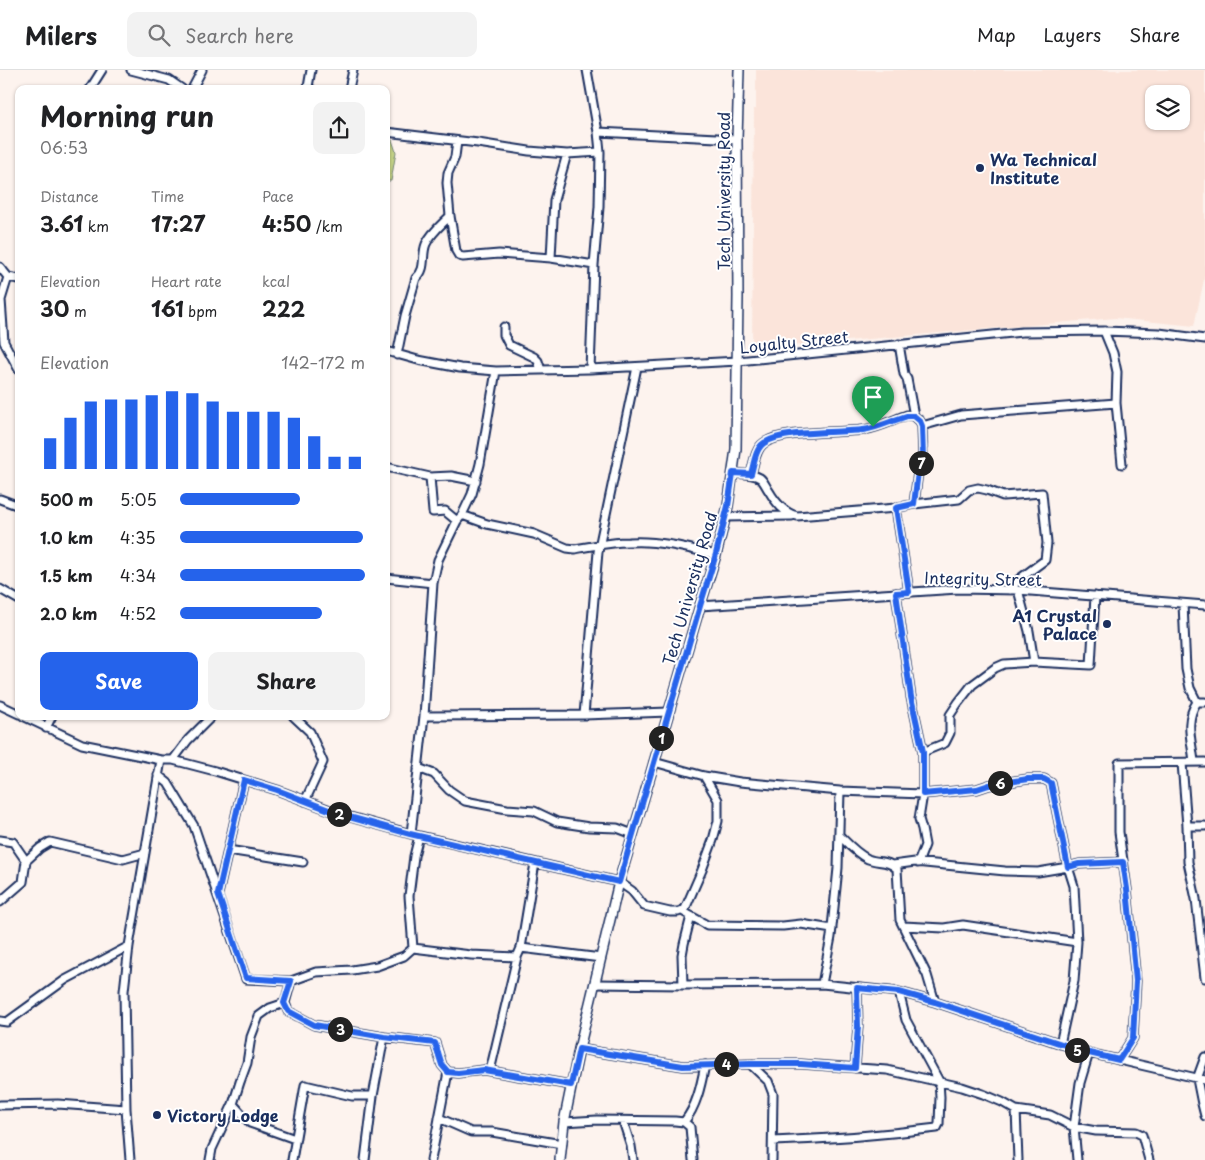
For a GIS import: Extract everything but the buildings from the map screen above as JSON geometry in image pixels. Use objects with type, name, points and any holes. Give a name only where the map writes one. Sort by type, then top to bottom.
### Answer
[{"type":"street","points":[[93,85],[102,70]]},
{"type":"street","points":[[131,70],[169,80],[176,85]]},
{"type":"street","points":[[194,85],[202,70]]},
{"type":"street","points":[[308,85],[311,70]]},
{"type":"street","points":[[350,85],[353,70]]},
{"type":"street","points":[[587,70],[600,152],[599,207],[594,265],[590,369]]},
{"type":"street","name":"Tech University Road","points":[[560,1160],[564,1122],[571,1085],[619,882],[726,517],[736,449],[739,70]]},
{"type":"street","points":[[598,132],[737,139]]},
{"type":"street","points":[[390,133],[529,151],[567,154],[600,152]]},
{"type":"street","points":[[457,141],[455,157],[448,173],[447,184],[450,216],[458,256],[499,254],[551,258],[594,265]]},
{"type":"street","points":[[551,258],[554,200],[567,154]]},
{"type":"street","points":[[397,354],[416,278],[423,269],[426,245],[429,238],[450,216]]},
{"type":"street","points":[[0,267],[8,277],[15,278]]},
{"type":"street","points":[[8,277],[1,300],[4,342],[15,363]]},
{"type":"street","points":[[504,327],[504,335],[509,345],[534,357],[538,361],[541,370]]},
{"type":"street","points":[[1104,331],[1113,353],[1117,372],[1116,403],[1122,464]]},
{"type":"street","name":"Loyalty Street","points":[[390,352],[418,360],[460,368],[541,370],[738,361],[1022,332],[1104,331],[1159,333],[1205,339]]},
{"type":"street","points":[[899,344],[914,416],[920,421],[922,426],[923,458],[918,472],[914,504]]},
{"type":"street","points":[[584,715],[600,545],[636,366]]},
{"type":"street","points":[[410,834],[424,716],[433,583],[438,560],[472,494],[476,481],[496,370]]},
{"type":"street","points":[[922,426],[962,415],[1116,403]]},
{"type":"street","points":[[751,474],[756,454],[762,444],[774,438],[796,434],[865,429],[907,416],[914,416]]},
{"type":"street","points":[[390,468],[430,477],[451,476],[476,481]]},
{"type":"street","points":[[733,473],[751,474],[760,478],[785,512],[797,516]]},
{"type":"street","points":[[430,477],[433,512],[445,511],[459,518],[534,534],[567,548],[575,549],[629,542],[653,542],[716,554]]},
{"type":"street","points":[[726,517],[797,516],[896,508],[959,499],[969,490],[978,488],[1002,496],[1042,493],[1047,543],[1045,560],[1018,580],[1010,590]]},
{"type":"street","points":[[0,499],[15,505]]},
{"type":"street","points":[[896,508],[909,592]]},
{"type":"street","points":[[390,578],[433,583]]},
{"type":"street","points":[[0,589],[15,596]]},
{"type":"street","name":"Integrity Street","points":[[700,606],[958,590],[1018,590],[1205,605]]},
{"type":"street","points":[[1018,590],[1034,662]]},
{"type":"street","points":[[896,593],[911,697],[923,752],[923,794],[919,819],[925,845],[918,863]]},
{"type":"street","points":[[923,752],[945,743],[950,733],[950,715],[972,685],[995,668],[1004,664],[1034,662],[1091,666],[1095,596]]},
{"type":"street","points":[[1183,604],[1186,669],[1190,688],[1201,702],[1191,710],[1189,723],[1194,762]]},
{"type":"street","points":[[0,704],[15,712]]},
{"type":"street","points":[[424,716],[584,715],[669,712]]},
{"type":"street","points":[[31,720],[82,744],[161,760],[173,760],[277,790],[342,815],[410,834],[619,882],[632,891],[644,906],[670,912],[678,912],[685,909],[702,870],[718,821],[718,800],[704,776]]},
{"type":"street","points":[[46,728],[50,720]]},
{"type":"street","points":[[173,760],[188,740],[208,720]]},
{"type":"street","points":[[297,720],[310,732],[323,762],[305,801]]},
{"type":"street","points":[[130,1160],[126,1109],[124,991],[129,946],[161,760]]},
{"type":"street","points":[[654,762],[704,776],[740,782],[840,791],[923,794],[977,789],[989,785],[1028,779],[1044,779],[1051,783],[1068,867],[1074,886],[1077,942],[1074,981],[1060,1044]]},
{"type":"street","points":[[1119,1060],[1133,1038],[1136,981],[1119,832],[1119,764],[1205,762]]},
{"type":"street","points":[[1182,763],[1188,826],[1188,862],[1196,898],[1205,978]]},
{"type":"street","points":[[418,768],[434,774],[449,790],[465,801],[507,809],[534,811],[557,822],[589,827],[617,828],[633,834]]},
{"type":"street","points":[[158,774],[168,783],[194,826],[246,978],[291,981],[316,972],[352,970],[377,966],[404,956],[413,948],[471,955],[517,957]]},
{"type":"street","points":[[218,894],[244,780]]},
{"type":"street","points":[[822,984],[832,929],[838,868],[840,791]]},
{"type":"street","points":[[1188,826],[1205,826]]},
{"type":"street","points":[[413,948],[409,896],[414,856],[419,836]]},
{"type":"street","points":[[839,836],[867,858],[894,865],[918,863],[1038,872],[1079,864],[1123,862]]},
{"type":"street","points":[[0,840],[13,842],[26,862]]},
{"type":"street","points":[[0,902],[23,882],[26,862],[40,848],[50,842],[124,859],[145,853]]},
{"type":"street","points":[[228,850],[303,862]]},
{"type":"street","points":[[490,1071],[517,957],[521,948],[535,863]]},
{"type":"street","points":[[894,865],[897,870],[900,920],[928,975],[935,1002]]},
{"type":"street","points":[[682,910],[707,925],[782,926],[801,924],[832,929]]},
{"type":"street","points":[[683,985],[682,955],[691,916]]},
{"type":"street","points":[[903,926],[944,928],[963,925],[1077,942]]},
{"type":"street","points":[[0,1021],[7,1022],[66,980],[129,946]]},
{"type":"street","points":[[521,948],[601,958]]},
{"type":"street","points":[[291,981],[284,1003],[288,1011],[314,1025],[384,1037],[435,1043],[442,1065],[448,1072],[458,1073],[484,1070],[571,1085]]},
{"type":"street","points":[[595,984],[822,984],[899,992],[1089,1053],[1205,1080]]},
{"type":"street","points":[[855,1068],[858,1026],[857,988]]},
{"type":"street","points":[[773,1141],[834,1138],[937,1128],[940,1124],[939,1081],[906,1020],[899,992]]},
{"type":"street","points":[[210,1160],[212,1149],[233,1104],[248,1063],[251,1037],[259,1016],[270,1008],[284,1003]]},
{"type":"street","points":[[365,1160],[372,1096],[384,1037]]},
{"type":"street","points":[[579,1049],[683,1066],[801,1064],[887,1070],[939,1081],[983,1094],[1016,1110],[1050,1115],[1074,1127],[1096,1131],[1136,1132],[1142,1135],[1148,1160]]},
{"type":"street","points":[[1077,1160],[1074,1127],[1080,1083],[1089,1053]]},
{"type":"street","points":[[1205,1057],[1197,1079],[1205,1116]]},
{"type":"street","points":[[750,1064],[768,1081],[773,1094],[772,1160]]},
{"type":"street","points":[[684,1122],[690,1114],[696,1096],[700,1091],[705,1065]]},
{"type":"street","points":[[431,1160],[448,1072]]},
{"type":"street","points":[[292,1160],[306,1085],[352,1096],[372,1096]]},
{"type":"street","points":[[0,1105],[58,1104],[126,1109]]},
{"type":"street","points":[[233,1104],[250,1124],[295,1139]]},
{"type":"street","points":[[1016,1110],[1018,1160]]},
{"type":"street","points":[[439,1118],[471,1132],[492,1132],[562,1144]]},
{"type":"street","points":[[564,1122],[598,1120],[684,1122],[690,1127],[693,1160]]},
{"type":"street","points":[[623,1121],[631,1146],[633,1160]]},
{"type":"shaded area","name":"Wa Technical Institute","points":[[756,70],[1205,70],[1205,275],[1194,326],[1115,318],[752,349],[754,109],[756,109]]},
{"type":"green space","points":[[390,140],[392,140],[396,152],[391,181]]},
{"type":"place","name":"Wa Technical Institute","points":[[980,168]]},
{"type":"place","name":"A1 Crystal Palace","points":[[1107,624]]},
{"type":"place","name":"Victory Lodge","points":[[157,1115]]},
{"type":"route","points":[[907,416],[914,416],[920,421],[922,426],[923,458],[918,472],[914,504],[896,508],[909,592],[896,593],[911,697],[923,752],[923,794],[977,789],[989,785],[1028,779],[1044,779],[1051,783],[1068,867],[1079,864],[1123,862],[1136,981],[1133,1038],[1119,1060],[1089,1053],[899,992],[857,988],[858,1026],[855,1068],[801,1064],[683,1066],[579,1049],[571,1085],[484,1070],[458,1073],[448,1072],[442,1065],[435,1043],[384,1037],[314,1025],[288,1011],[284,1003],[291,981],[246,978],[218,894],[244,780],[277,790],[342,815],[410,834],[619,882],[716,554],[728,506],[733,473],[751,474],[756,454],[762,444],[774,438],[796,434],[873,427],[907,416]]}]
